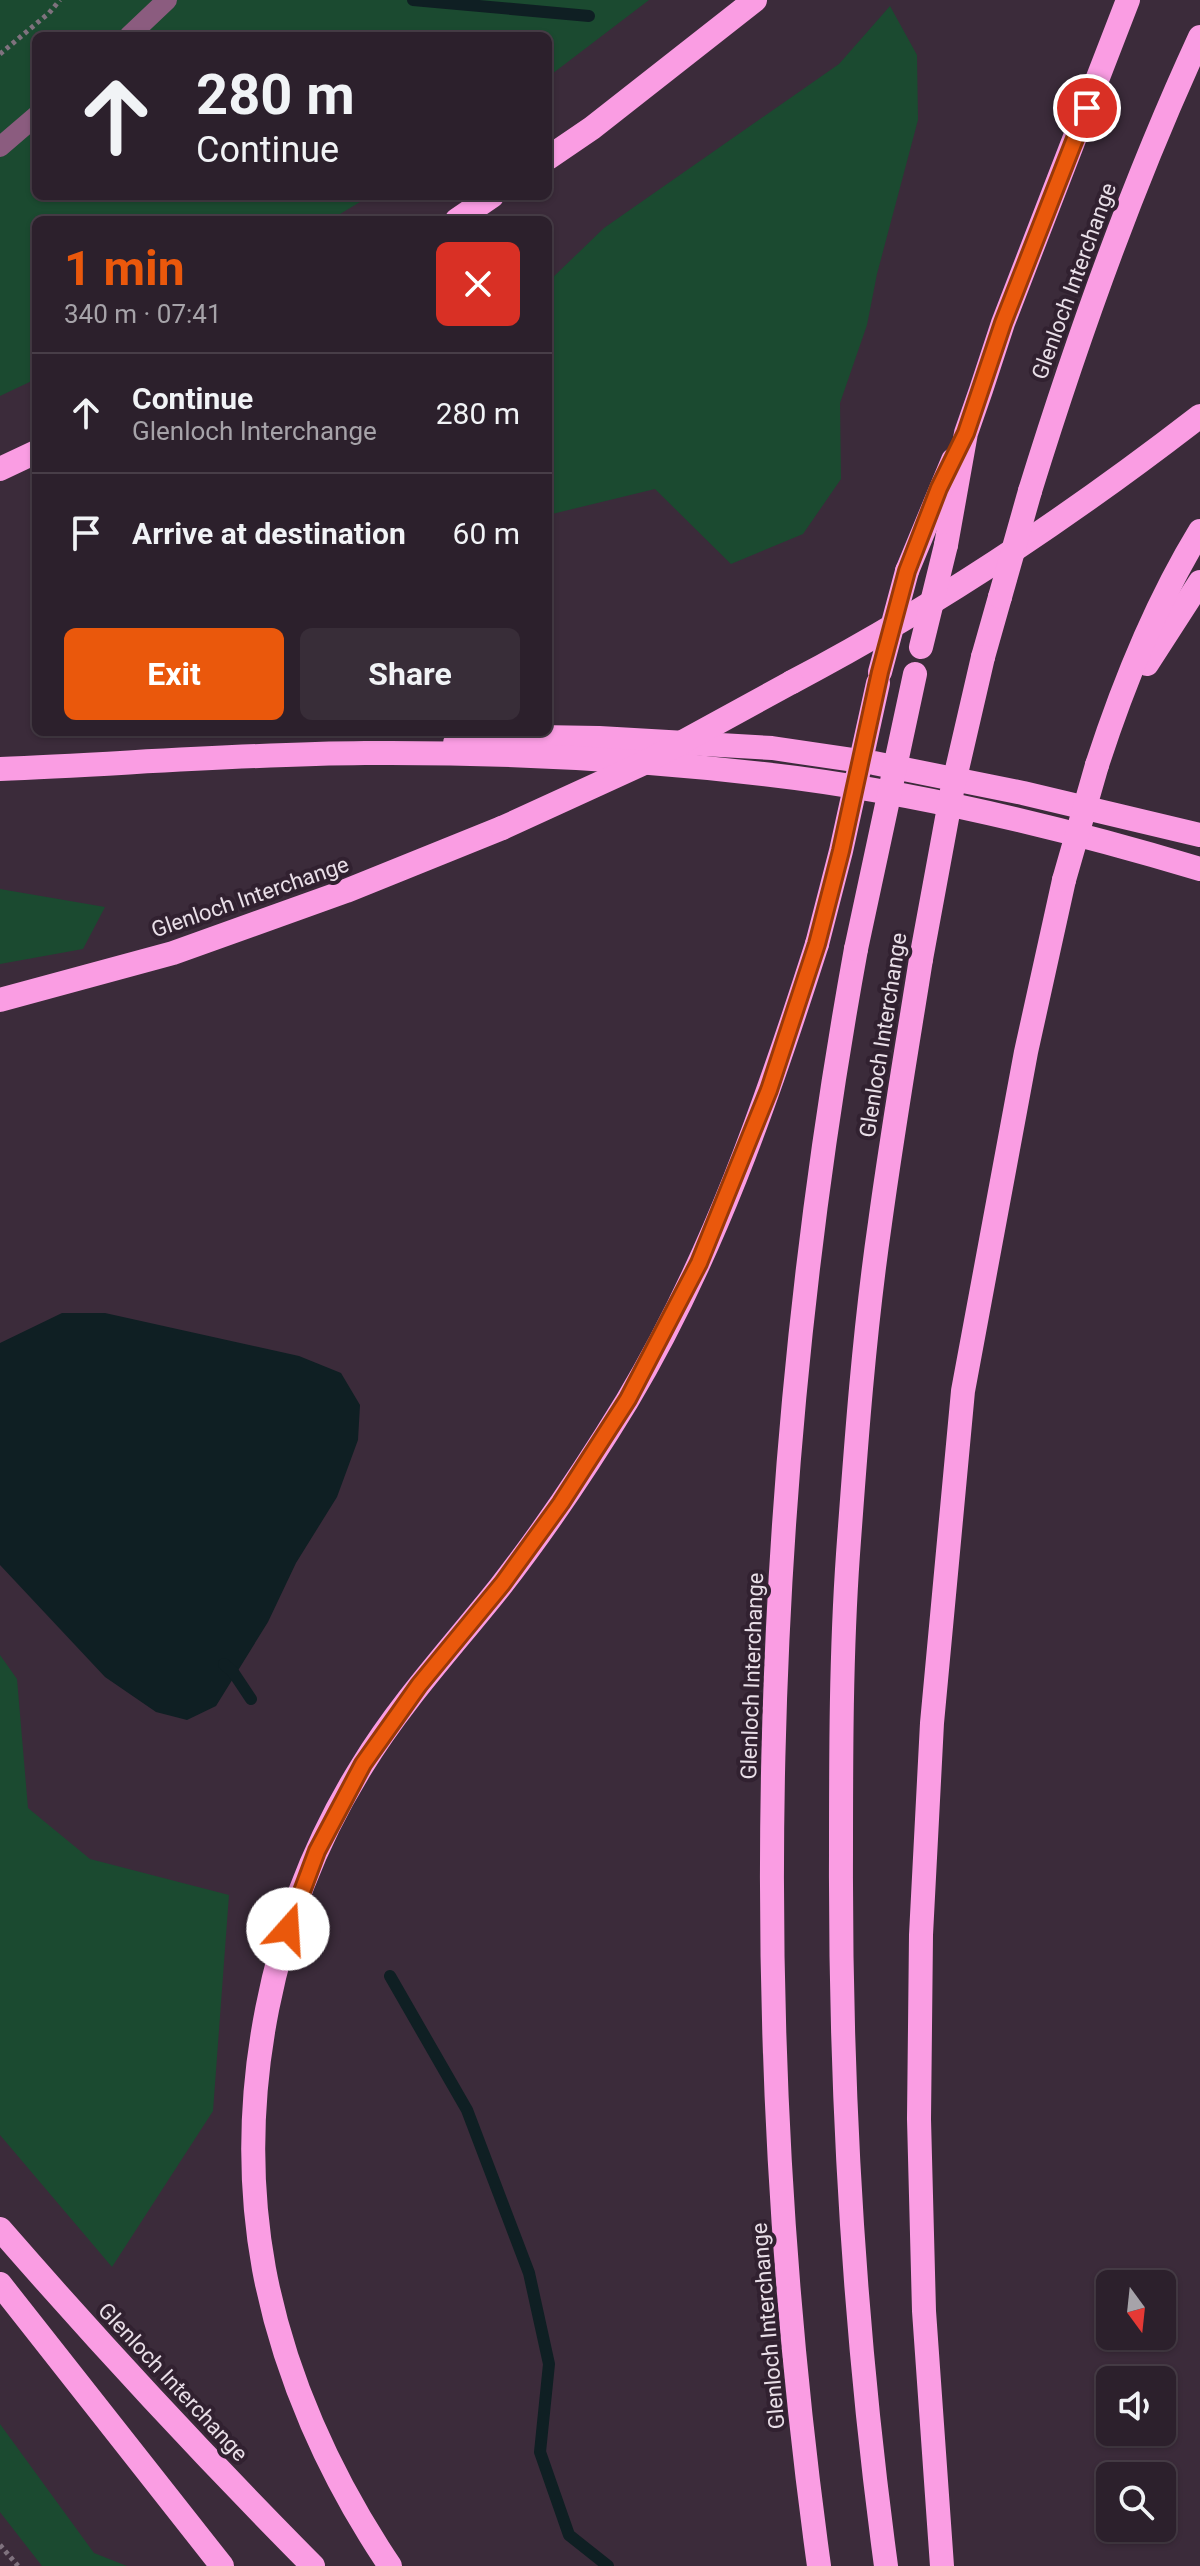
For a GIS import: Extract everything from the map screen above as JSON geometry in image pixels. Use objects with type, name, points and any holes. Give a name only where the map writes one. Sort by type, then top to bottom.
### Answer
[{"type":"highway","points":[[552,155],[592,128],[755,0]]},
{"type":"highway","name":"Glenloch Interchange","points":[[819,2566],[797,2379],[781,2181],[773,1961],[778,1613],[801,1329],[837,1056],[856,949],[946,545],[966,433],[1003,323],[1128,0]]},
{"type":"highway","name":"Glenloch Interchange","points":[[886,2566],[857,2308],[840,1958],[841,1748],[847,1565],[879,1226],[921,959],[952,791],[983,657],[1072,356],[1174,94],[1200,37]]},
{"type":"highway","points":[[463,216],[486,200]]},
{"type":"highway","name":"Glenloch Interchange","points":[[0,1000],[173,953],[346,891],[502,828],[644,763],[857,648],[1005,555],[1200,416]]},
{"type":"highway","points":[[390,2566],[335,2474],[306,2408],[264,2269],[258,2220],[255,2113],[267,2011],[285,1941],[317,1851],[363,1764],[419,1685],[503,1583],[561,1503],[621,1411],[699,1263],[769,1090],[817,944],[907,571],[939,488],[966,433]]},
{"type":"highway","points":[[0,469],[32,454]]},
{"type":"highway","points":[[942,2566],[924,2311],[919,2119],[921,1935],[932,1723],[963,1391],[1026,1052],[1064,880],[1108,731],[1170,585],[1200,531]]},
{"type":"highway","points":[[1108,731],[1200,582]]},
{"type":"highway","points":[[365,753],[475,740],[539,737],[772,748],[874,763],[1023,793],[1200,835]]},
{"type":"highway","points":[[0,769],[365,753],[590,759],[797,778],[900,795],[1130,848],[1200,869]]},
{"type":"highway","name":"Glenloch Interchange","points":[[0,2229],[107,2353],[313,2566]]},
{"type":"highway","points":[[0,2284],[222,2566]]},
{"type":"street","points":[[133,32],[167,0]]},
{"type":"street","points":[[0,147],[32,119]]},
{"type":"path","points":[[0,54],[60,0]]},
{"type":"path","points":[[0,2545],[18,2566]]},
{"type":"green space","points":[[0,0],[649,0],[552,74],[552,32],[32,32],[32,200],[363,200],[337,216],[32,216],[32,381],[0,396]]},
{"type":"green space","points":[[890,6],[917,55],[918,120],[877,274],[867,325],[840,403],[841,479],[803,534],[731,564],[655,489],[552,514],[552,278],[604,228],[839,64]]},
{"type":"green space","points":[[0,889],[105,907],[83,949],[0,964]]},
{"type":"green space","points":[[0,1655],[17,1679],[28,1808],[90,1859],[229,1895],[213,2111],[112,2267],[0,2135]]},
{"type":"green space","points":[[0,2424],[94,2553],[127,2566],[42,2566],[0,2512]]},
{"type":"shaded area","points":[[62,1313],[105,1313],[299,1356],[341,1373],[360,1405],[358,1440],[337,1497],[296,1563],[268,1622],[216,1706],[187,1720],[156,1712],[105,1677],[0,1565],[0,1343]]},
{"type":"waterway","points":[[413,0],[589,16]]},
{"type":"waterway","points":[[224,1664],[251,1699]]},
{"type":"waterway","points":[[390,1976],[467,2110],[529,2273],[549,2364],[540,2452],[569,2535],[608,2566]]},
{"type":"route","points":[[288,1929],[317,1851],[363,1764],[419,1685],[503,1583],[561,1503],[628,1399],[699,1263],[769,1090],[817,944],[880,672],[907,571],[939,488],[966,433],[1003,323],[1087,108]]}]
